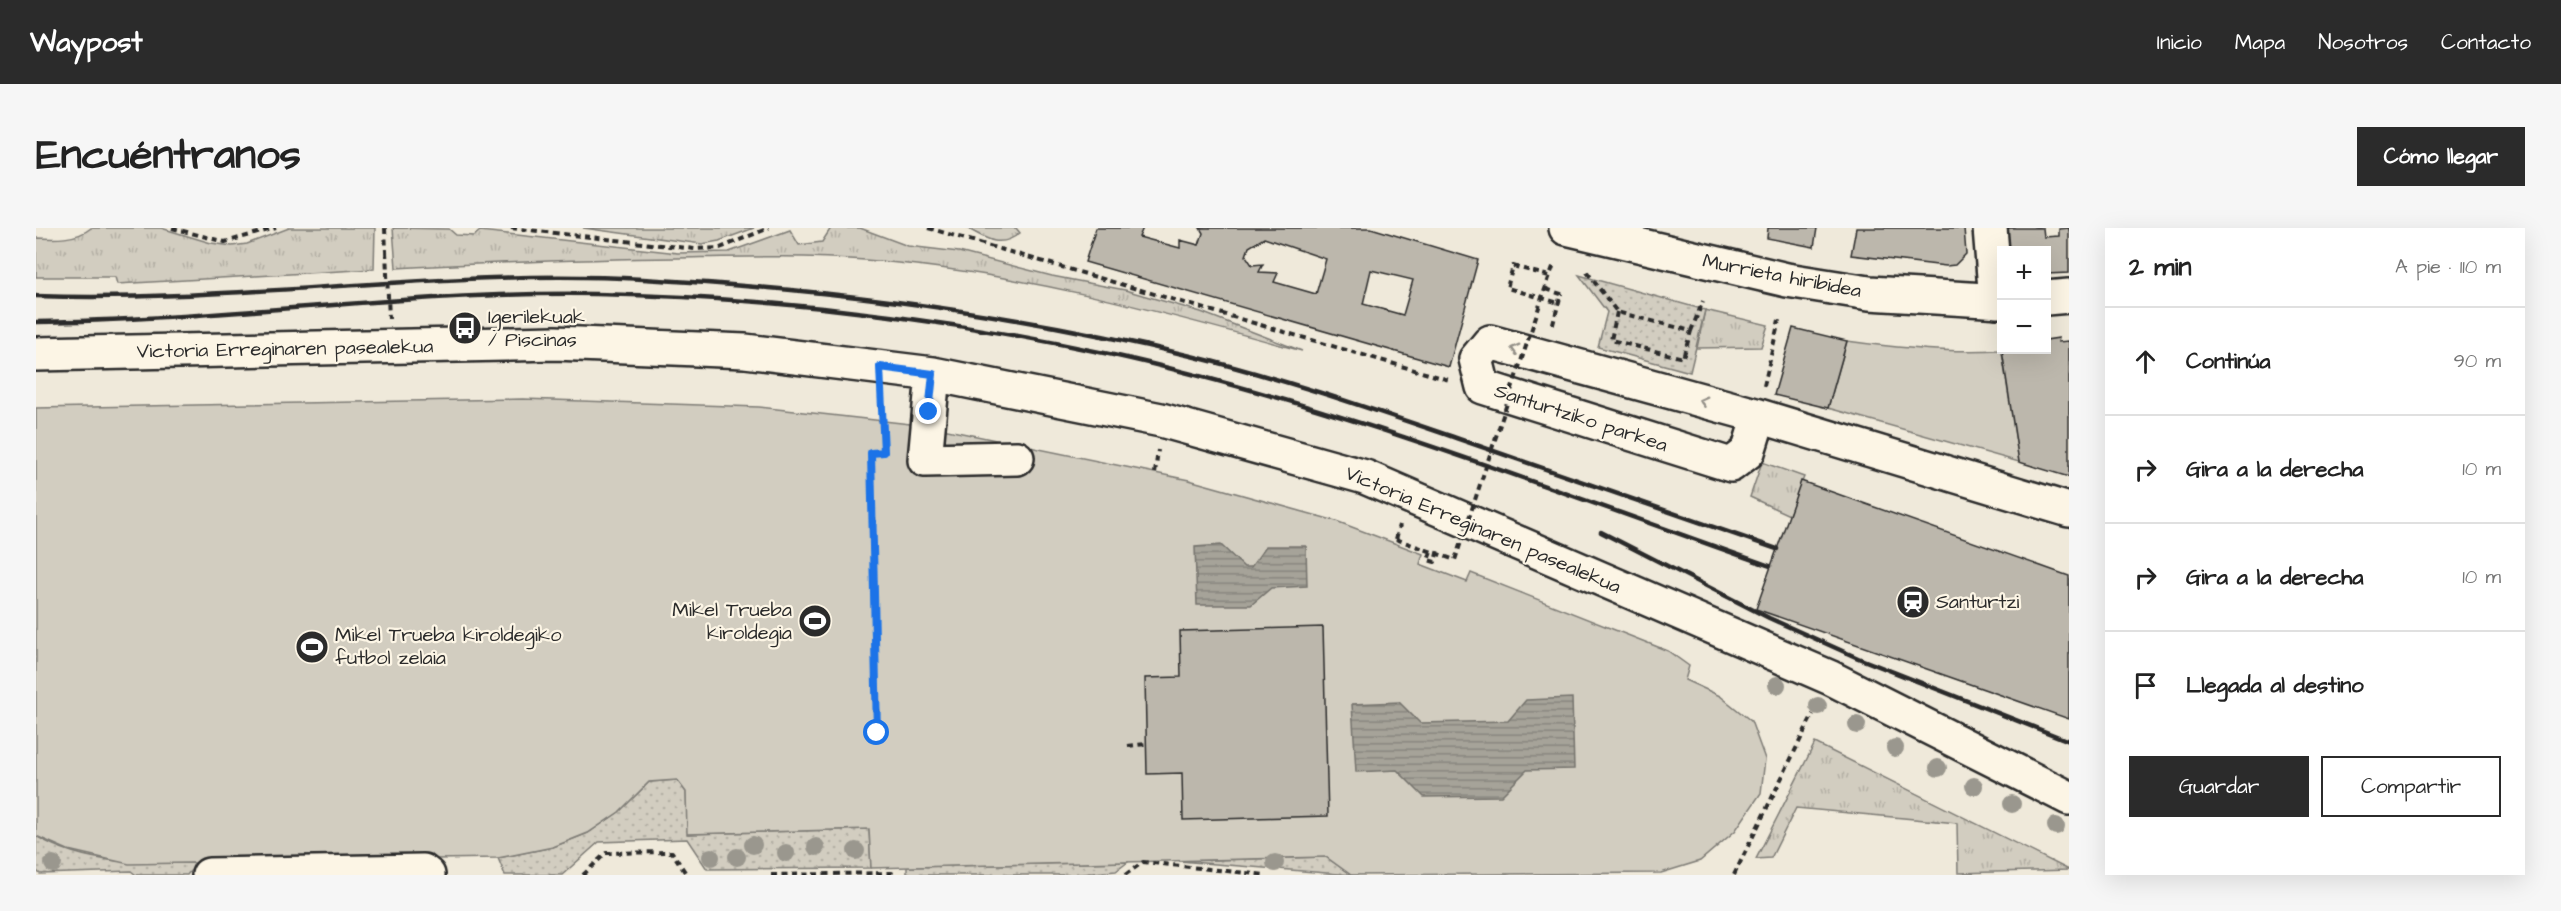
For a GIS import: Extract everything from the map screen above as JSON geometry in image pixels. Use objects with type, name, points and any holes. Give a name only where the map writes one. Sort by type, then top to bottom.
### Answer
[{"type":"street","name":"Murrieta hiribidea","points":[[1566,228],[1787,280],[1869,293],[1997,301]]},
{"type":"street","points":[[1990,228],[1999,300]]},
{"type":"street","points":[[2051,298],[2069,296]]},
{"type":"street","name":"Santurtziko parkea","points":[[1761,403],[1748,452],[1731,465],[1483,387],[1476,359],[1490,342],[1761,403],[2069,510]]},
{"type":"street","name":"Victoria Erreginaren pasealekua","points":[[36,354],[555,343],[745,351],[933,374],[1161,420],[1365,477],[1831,678],[2069,798]]},
{"type":"street","points":[[933,374],[925,460],[1017,458]]},
{"type":"street","points":[[209,875],[423,871],[428,875]]},
{"type":"path","points":[[172,228],[225,242],[276,228]]},
{"type":"path","points":[[385,228],[389,319]]},
{"type":"path","points":[[511,228],[695,249],[720,248],[769,228]]},
{"type":"path","points":[[928,228],[1459,384]]},
{"type":"path","points":[[1400,525],[1396,539],[1455,560],[1554,264]]},
{"type":"path","points":[[1550,276],[1512,266],[1507,288],[1559,303]]},
{"type":"path","points":[[1587,272],[1617,312],[1691,331]]},
{"type":"path","points":[[1545,290],[1562,294],[1550,335]]},
{"type":"path","points":[[1617,312],[1611,340],[1683,358],[1703,301]]},
{"type":"path","points":[[1761,403],[1779,320]]},
{"type":"path","points":[[877,733],[871,453],[884,452],[880,367]]},
{"type":"path","points":[[1431,552],[1428,560],[1434,562],[1438,549]]},
{"type":"path","points":[[1734,875],[1813,714]]},
{"type":"path","points":[[1128,746],[1146,744]]},
{"type":"path","points":[[583,875],[606,853],[672,852],[687,875]]},
{"type":"path","points":[[1125,875],[1143,862],[1265,875]]},
{"type":"path","points":[[771,875],[876,870],[892,873],[892,875]]},
{"type":"green space","points":[[91,228],[161,228],[211,243],[232,246],[247,244],[289,228],[375,228],[374,269],[117,284],[115,277],[36,277],[36,238],[72,237]]},
{"type":"green space","points":[[393,228],[449,229],[456,235],[474,236],[480,231],[678,253],[729,252],[790,230],[799,245],[822,242],[831,228],[860,228],[908,246],[959,252],[1052,276],[1125,290],[1201,312],[1302,351],[1194,321],[1086,295],[976,273],[921,265],[841,258],[748,257],[396,268]]},
{"type":"green space","points":[[583,228],[754,228],[719,241],[702,244]]},
{"type":"green space","points":[[967,228],[1016,228],[1020,233],[1006,241],[993,241]]},
{"type":"green space","points":[[1579,275],[1705,310],[1690,372],[1598,347],[1607,312]]},
{"type":"green space","points":[[1705,310],[1768,325],[1761,347],[1697,348]]},
{"type":"green space","points":[[1847,341],[1904,348],[1997,350],[1997,354],[2002,354],[2019,462],[1828,408]]},
{"type":"green space","name":"Mikel Trueba kiroldegia","points":[[523,399],[759,407],[928,426],[1189,480],[1336,521],[1423,554],[1420,564],[1467,582],[1471,573],[1668,651],[1689,666],[1685,680],[1720,696],[1751,721],[1765,759],[1761,793],[1735,831],[1700,861],[1661,873],[1351,875],[1326,857],[871,868],[869,829],[687,834],[686,792],[677,780],[649,782],[619,812],[588,833],[553,847],[498,858],[129,864],[68,850],[36,836],[36,408]]},
{"type":"green space","points":[[1762,462],[1804,477],[1789,515],[1750,497]]},
{"type":"green space","points":[[1815,743],[2069,870],[1958,873],[1957,823],[1796,808],[1771,858],[1756,859]]},
{"type":"green space","points":[[677,780],[686,792],[688,834],[869,829],[871,868],[707,869],[687,839],[599,842],[562,875],[505,875],[498,858],[553,847],[588,833],[619,812],[649,782]]},
{"type":"green space","points":[[36,836],[55,846],[94,858],[135,863],[197,863],[187,875],[136,875],[131,871],[40,874],[36,870]]},
{"type":"green space","points":[[1326,857],[1351,875],[1179,861]]},
{"type":"green space","points":[[1128,862],[1116,871],[1072,875],[907,875],[907,867]]},
{"type":"shaded area","points":[[1221,545],[1244,567],[1251,567],[1266,546],[1306,546],[1307,586],[1271,588],[1251,605],[1197,605],[1195,547]]},
{"type":"shaded area","points":[[1572,698],[1574,769],[1527,770],[1501,796],[1424,797],[1397,770],[1356,772],[1352,704],[1399,702],[1420,723],[1508,721],[1526,700]]},
{"type":"building","points":[[1096,228],[1143,228],[1139,237],[1180,248],[1180,240],[1199,245],[1203,233],[1200,228],[1371,228],[1478,260],[1449,367],[1085,262]],"holes":[[[1264,238],[1326,259],[1316,294],[1274,282],[1278,273],[1259,272],[1263,264],[1252,265],[1246,256],[1249,247]],[[1371,270],[1413,280],[1403,315],[1363,304]]]},
{"type":"building","points":[[1768,228],[1817,228],[1814,247],[1767,238]]},
{"type":"building","points":[[1856,228],[1964,228],[1966,254],[1955,265],[1946,266],[1851,255]]},
{"type":"building","points":[[2005,228],[2043,228],[2044,237],[2059,236],[2059,229],[2069,228],[2069,273],[2051,274],[2051,246],[2007,246]]},
{"type":"building","points":[[1793,328],[1847,341],[1828,408],[1774,395]]},
{"type":"building","points":[[2059,338],[2058,342],[2069,341],[2069,477],[2019,462],[2003,354],[2051,354],[2051,339]]},
{"type":"building","name":"Santurtzi","points":[[1801,481],[2069,576],[2069,719],[1756,609]]},
{"type":"building","points":[[1323,627],[1328,816],[1183,820],[1182,773],[1147,774],[1145,678],[1181,677],[1180,631]]},
{"type":"railway","points":[[36,296],[188,295],[416,281],[567,277],[712,283],[919,305],[1123,340],[1258,374],[1390,416],[1777,549]]},
{"type":"railway","points":[[36,322],[106,320],[526,294],[596,294],[725,300],[919,320],[1109,354],[1193,374],[1277,398],[1443,450],[1770,566]]},
{"type":"railway","points":[[1601,532],[1769,618],[1858,658],[2069,741]]},
{"type":"place","name":"Igerilekuak / Piscinas","points":[[465,328]]},
{"type":"place","name":"Santurtzi","points":[[1913,602]]},
{"type":"place","name":"Mikel Trueba kiroldegia","points":[[815,621]]},
{"type":"place","name":"Mikel Trueba kiroldegiko futbol zelaia","points":[[312,647]]},
{"type":"route","points":[[877,733],[871,453],[884,452],[880,367],[933,374],[929,412]]}]
